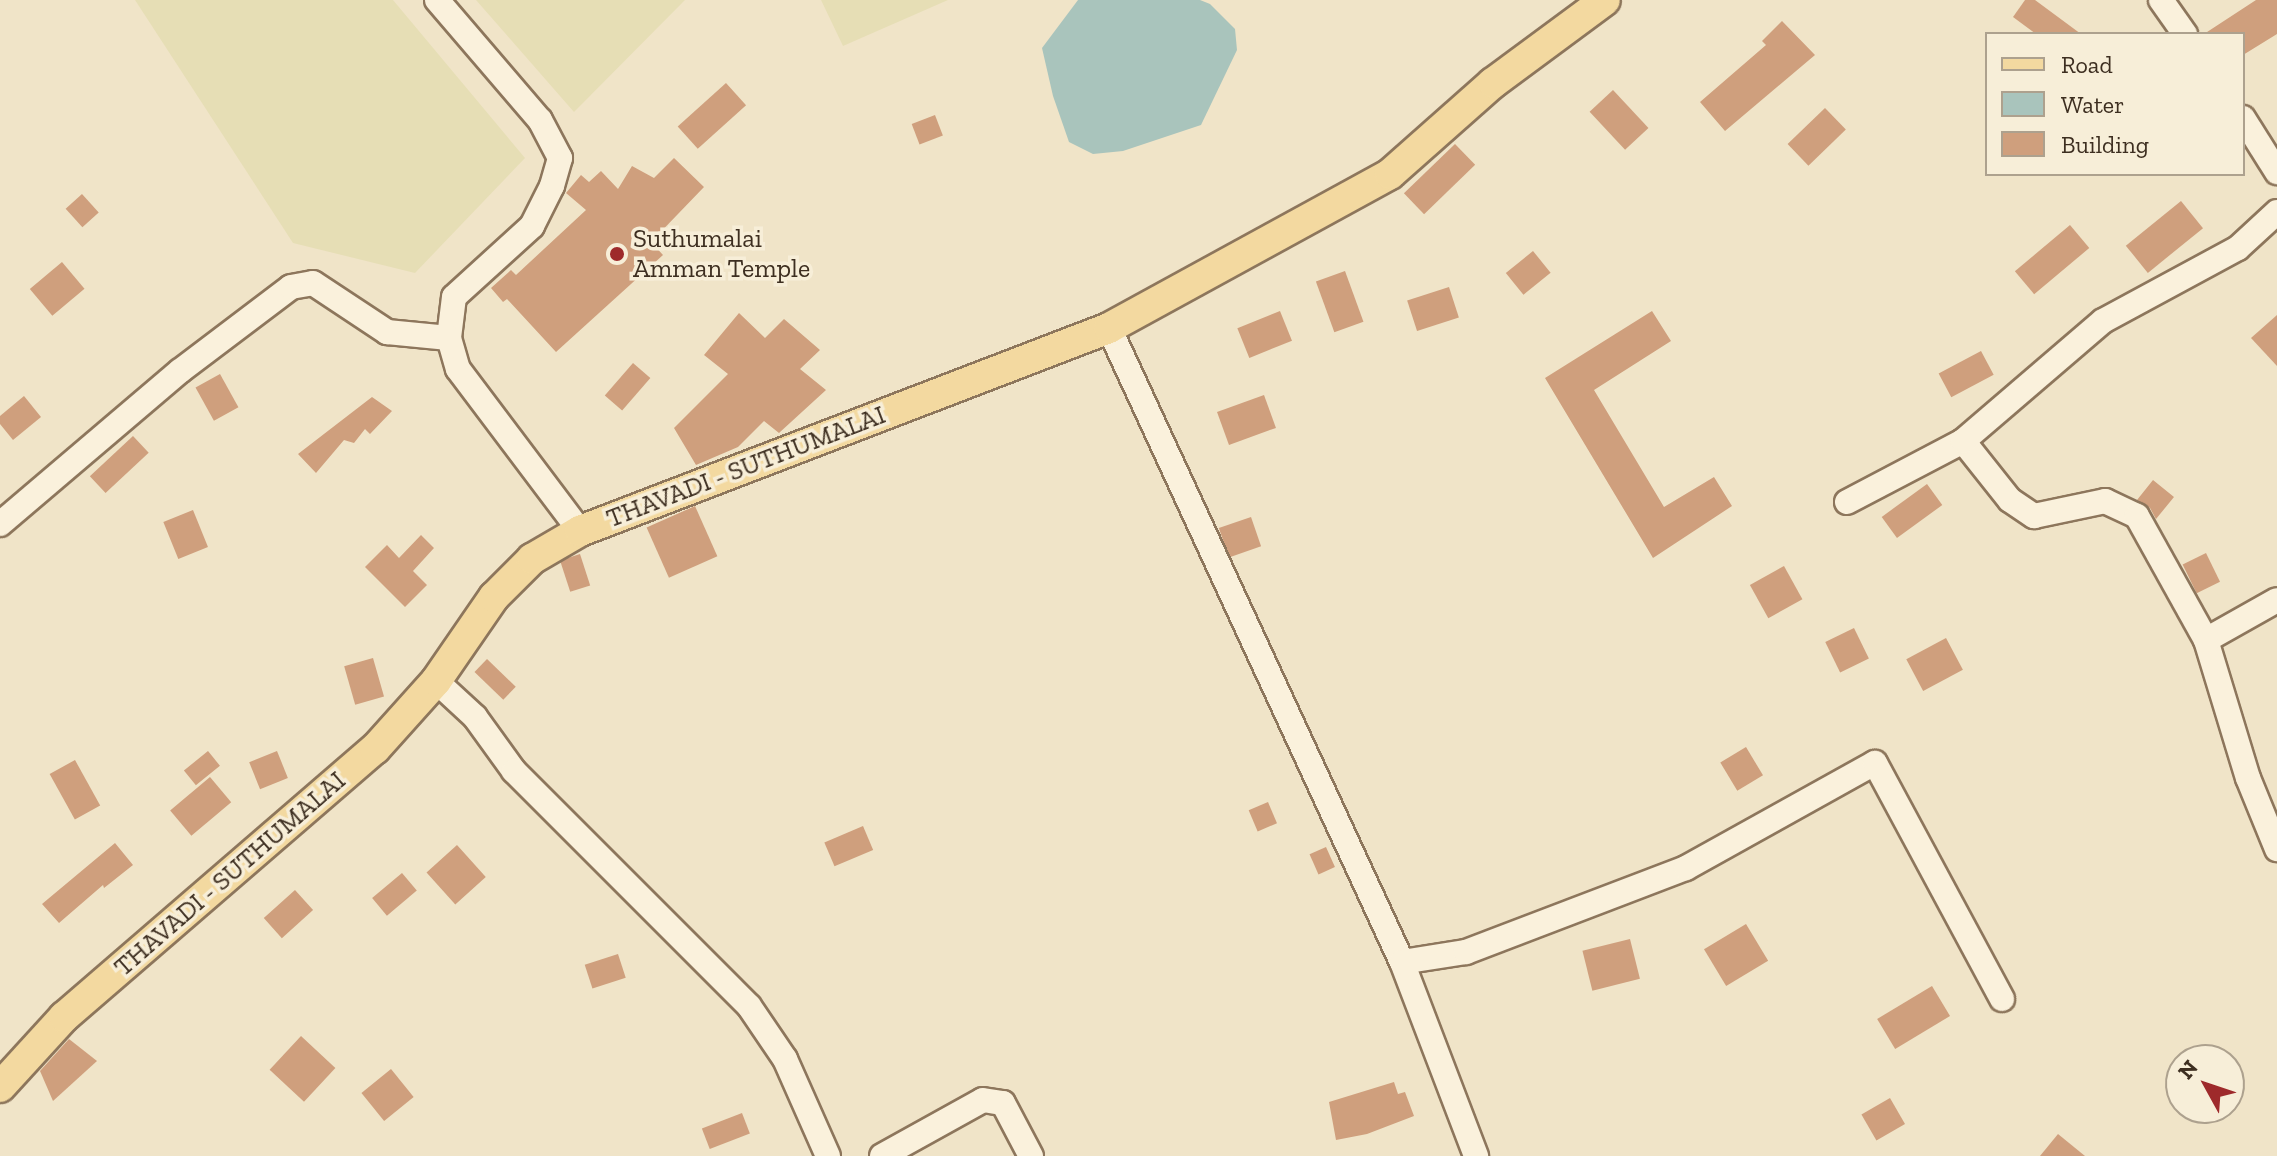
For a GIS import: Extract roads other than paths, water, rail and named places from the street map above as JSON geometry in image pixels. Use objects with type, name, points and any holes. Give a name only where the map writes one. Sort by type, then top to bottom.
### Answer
[{"type":"main road","name":"THAVADI - SUTHUMALAI","points":[[0,1087],[64,1017],[375,749],[436,681],[494,597],[532,559],[580,531],[1109,328],[1390,174],[1493,83],[1605,0]]},
{"type":"street","points":[[437,0],[540,120],[560,158],[552,186],[532,226],[454,297],[449,338],[458,369],[580,531]]},
{"type":"street","points":[[2161,0],[2184,32]]},
{"type":"street","points":[[2245,121],[2277,172]]},
{"type":"street","points":[[1847,502],[1963,441],[2103,321],[2238,248],[2277,212]]},
{"type":"street","points":[[0,524],[180,371],[291,287],[313,283],[387,332],[449,338]]},
{"type":"street","points":[[1109,328],[1402,962],[1476,1156]]},
{"type":"street","points":[[1963,441],[2010,500],[2034,516],[2105,501],[2137,516],[2206,640],[2248,778],[2277,849]]},
{"type":"street","points":[[2206,640],[2277,600]]},
{"type":"street","points":[[436,681],[475,717],[514,771],[749,1006],[785,1059],[828,1156]]},
{"type":"street","points":[[1402,962],[1466,952],[1686,868],[1875,763],[2002,999]]},
{"type":"street","points":[[882,1156],[983,1100],[1003,1103],[1031,1156]]},
{"type":"water","points":[[1078,0],[1200,0],[1210,4],[1235,29],[1237,50],[1201,125],[1123,151],[1093,154],[1069,142],[1053,96],[1042,48]]},
{"type":"place","name":"Suthumalai Amman Temple","points":[[617,254]]}]
